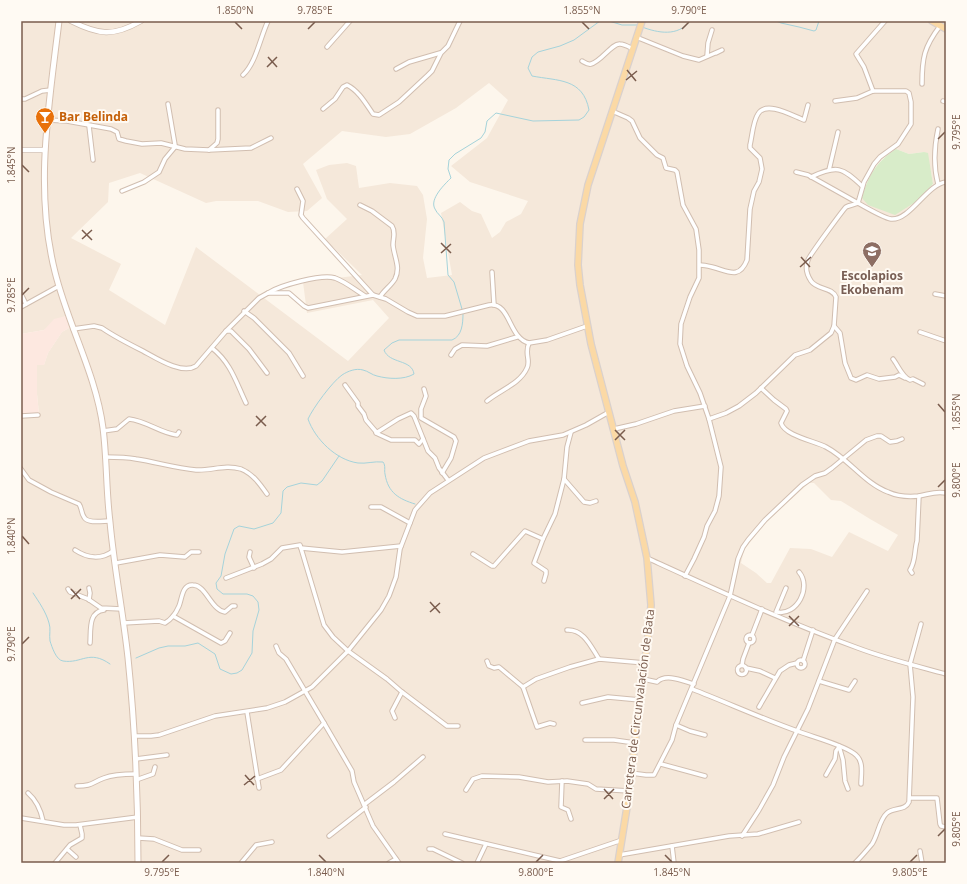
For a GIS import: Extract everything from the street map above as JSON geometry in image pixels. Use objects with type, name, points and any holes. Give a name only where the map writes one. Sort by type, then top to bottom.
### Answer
[{"type":"main road","points":[[59,21],[47,120],[44,185],[45,210],[49,244],[59,286],[95,389],[100,408],[110,521],[122,609],[135,736],[138,863]]},
{"type":"main road","points":[[932,21],[946,29]]},
{"type":"main road","name":"Carretera de Circunvalación de Bata","points":[[618,863],[629,791],[651,605],[647,558],[634,502],[623,466],[587,326],[580,285],[578,246],[580,224],[588,185],[640,29],[641,22]]},
{"type":"street","points":[[71,21],[88,30],[108,33],[122,30],[141,21]]},
{"type":"street","points":[[243,75],[248,70],[254,59],[268,21]]},
{"type":"street","points":[[327,47],[350,21]]},
{"type":"street","points":[[323,109],[335,99],[343,87],[347,85],[360,96],[373,114],[379,115],[399,102],[432,71],[441,53],[448,46],[460,21]]},
{"type":"street","points":[[873,91],[864,67],[856,54],[885,21]]},
{"type":"street","points":[[922,84],[922,62],[927,43],[940,26]]},
{"type":"street","points":[[707,56],[708,42],[712,30]]},
{"type":"street","points":[[636,38],[699,60],[722,50],[716,53]]},
{"type":"street","points":[[582,61],[591,64],[602,58],[617,44],[633,49]]},
{"type":"street","points":[[396,69],[409,62],[441,53]]},
{"type":"street","points":[[21,99],[25,99],[42,91],[51,90]]},
{"type":"street","points":[[835,101],[857,98],[873,91],[906,91],[911,102],[911,124],[896,147],[876,161],[862,186],[858,203]]},
{"type":"street","points":[[122,191],[144,182],[159,172],[165,159],[174,147],[171,113],[168,104]]},
{"type":"street","points":[[700,264],[732,273],[741,270],[744,266],[747,260],[750,209],[754,191],[759,182],[762,169],[760,158],[750,148],[757,115],[764,108],[775,108],[804,120],[808,105]]},
{"type":"street","points":[[210,150],[217,143],[218,139],[218,110]]},
{"type":"street","points":[[612,111],[632,121],[640,138],[663,158],[666,168],[677,172],[683,205],[696,229],[700,264],[699,278],[690,297],[682,324],[680,344],[687,366],[705,406],[721,467],[717,505],[707,526],[704,537],[685,576]]},
{"type":"street","points":[[47,120],[67,121],[114,130],[117,132],[119,138],[126,141],[142,144],[160,143],[185,149],[210,150],[251,148],[272,138]]},
{"type":"street","points":[[89,126],[93,160]]},
{"type":"street","points":[[938,129],[934,167],[938,184]]},
{"type":"street","points":[[829,170],[838,132]]},
{"type":"street","points":[[21,150],[45,150]]},
{"type":"street","points":[[811,177],[829,170],[840,170],[845,171],[862,186]]},
{"type":"street","points":[[796,172],[811,177],[888,218],[895,219],[912,209],[938,184],[946,182]]},
{"type":"street","points":[[297,189],[303,201],[301,215],[303,218],[373,295]]},
{"type":"street","points":[[709,419],[735,409],[761,388],[795,355],[810,350],[831,333],[834,326],[836,297],[832,291],[811,282],[808,275],[807,264],[810,255],[844,210],[858,203]]},
{"type":"street","points":[[360,205],[372,211],[394,229],[393,247],[398,265],[397,273],[394,281],[380,297]]},
{"type":"street","points":[[492,272],[494,304],[502,310],[517,336],[529,343],[547,340],[587,326]]},
{"type":"street","points":[[73,329],[94,326],[102,328],[126,343],[162,362],[181,368],[194,367],[244,311],[259,298],[268,293],[311,279],[330,277],[346,283],[365,296]]},
{"type":"street","points":[[21,307],[59,286]]},
{"type":"street","points":[[268,293],[289,293],[308,308],[373,295],[380,297],[417,316],[445,316],[494,304]]},
{"type":"street","points":[[21,294],[26,304]]},
{"type":"street","points":[[935,294],[946,296]]},
{"type":"street","points":[[244,311],[254,318],[289,353],[303,376]]},
{"type":"street","points":[[834,326],[840,333],[845,363],[851,378],[856,380],[867,375],[878,379],[899,375],[923,384]]},
{"type":"street","points":[[226,330],[233,332],[243,342],[267,373]]},
{"type":"street","points":[[920,332],[946,341]]},
{"type":"street","points":[[451,355],[455,349],[462,346],[487,346],[517,336]]},
{"type":"street","points":[[486,401],[496,393],[509,387],[526,370],[528,364],[526,351],[529,343]]},
{"type":"street","points":[[212,348],[226,361],[232,370],[246,403]]},
{"type":"street","points":[[893,359],[905,378]]},
{"type":"street","points":[[345,385],[358,403],[358,406],[369,424],[381,436],[391,440],[415,440],[419,444],[423,438]]},
{"type":"street","points":[[761,388],[768,396],[786,409],[786,414],[782,423],[785,429],[828,448],[872,482],[889,493],[908,496],[919,496],[931,492],[946,494]]},
{"type":"street","points":[[424,389],[426,396],[420,409],[422,418],[454,437],[456,441],[450,458],[442,473]]},
{"type":"street","points":[[614,429],[636,424],[674,411],[705,406]]},
{"type":"street","points":[[135,736],[159,735],[215,716],[267,708],[286,702],[305,691],[319,681],[348,650],[381,610],[390,596],[396,577],[397,560],[401,546],[415,510],[430,493],[484,458],[538,439],[558,436],[571,432],[609,412]]},
{"type":"street","points":[[376,432],[410,413],[414,416],[418,430],[428,451],[435,458],[442,473],[448,480]]},
{"type":"street","points":[[21,416],[38,415]]},
{"type":"street","points":[[103,431],[117,429],[129,419],[146,423],[172,434],[177,435],[179,432]]},
{"type":"street","points":[[544,581],[546,571],[534,563],[555,514],[564,479],[567,447],[571,432]]},
{"type":"street","points":[[631,773],[646,776],[654,775],[661,764],[672,740],[676,724],[730,596],[740,552],[756,530],[802,485],[815,476],[825,473],[860,444],[870,438],[881,436],[890,442],[902,439]]},
{"type":"street","points":[[105,457],[134,458],[180,468],[204,470],[227,466],[240,469],[249,474],[257,480],[267,494]]},
{"type":"street","points":[[21,469],[28,480],[79,504],[83,516],[86,519],[94,521],[110,521]]},
{"type":"street","points":[[564,479],[584,502],[590,504],[596,502]]},
{"type":"street","points":[[912,573],[910,570],[914,564],[915,547],[917,541],[919,496]]},
{"type":"street","points":[[371,507],[381,507],[410,523]]},
{"type":"street","points":[[473,554],[494,566],[525,531],[543,539]]},
{"type":"street","points":[[226,578],[254,568],[268,561],[282,548],[300,545],[302,548],[342,552],[401,546]]},
{"type":"street","points":[[302,548],[324,625],[333,637],[447,726],[458,726]]},
{"type":"street","points":[[75,550],[85,556],[93,557],[106,556],[114,551]]},
{"type":"street","points":[[116,563],[160,555],[185,557],[191,552],[199,552]]},
{"type":"street","points":[[250,552],[249,557],[254,568]]},
{"type":"street","points":[[647,558],[730,596],[776,613],[858,648],[946,674]]},
{"type":"street","points":[[776,613],[794,609],[799,603],[804,588],[803,577],[800,572]]},
{"type":"street","points":[[123,623],[159,621],[165,623],[173,616],[179,606],[184,590],[190,585],[197,586],[202,590],[222,612],[225,612],[232,606],[235,606]]},
{"type":"street","points":[[89,588],[89,600]]},
{"type":"street","points":[[776,613],[786,588]]},
{"type":"street","points":[[68,589],[72,593],[89,600],[101,608],[106,609]]},
{"type":"street","points":[[742,836],[773,785],[784,757],[819,681],[835,639],[867,591]]},
{"type":"street","points":[[90,643],[91,622],[94,614],[98,611],[106,609],[122,609]]},
{"type":"street","points":[[762,609],[752,635],[747,637],[747,641],[749,643],[743,659],[744,667],[760,671],[775,678]]},
{"type":"street","points":[[173,616],[221,643],[225,642],[230,633]]},
{"type":"street","points":[[855,863],[872,843],[886,813],[908,806],[910,798],[913,697],[910,664],[921,624]]},
{"type":"street","points":[[567,630],[580,632],[599,659]]},
{"type":"street","points":[[797,663],[798,667],[802,668],[805,665],[803,660],[814,630]]},
{"type":"street","points":[[276,646],[279,653],[286,659],[352,772],[354,782],[373,826],[399,863]]},
{"type":"street","points":[[523,687],[536,679],[599,659],[645,663]]},
{"type":"street","points":[[759,708],[775,678],[783,668],[797,663],[799,660],[803,660]]},
{"type":"street","points":[[487,661],[489,666],[494,668],[499,666],[523,687],[537,727],[550,723],[554,724]]},
{"type":"street","points":[[643,679],[657,682],[660,679],[668,678],[694,684]]},
{"type":"street","points":[[819,681],[849,690],[855,681]]},
{"type":"street","points":[[692,689],[855,753],[860,759],[862,766],[861,784]]},
{"type":"street","points":[[395,718],[392,711],[402,692]]},
{"type":"street","points":[[582,703],[612,697],[640,700]]},
{"type":"street","points":[[247,712],[259,788]]},
{"type":"street","points":[[257,779],[281,770],[324,722]]},
{"type":"street","points":[[676,724],[690,731],[705,735]]},
{"type":"street","points":[[585,740],[614,740],[635,743]]},
{"type":"street","points":[[826,775],[835,758],[839,746]]},
{"type":"street","points":[[839,746],[843,760],[845,781],[848,789]]},
{"type":"street","points":[[136,759],[167,755]]},
{"type":"street","points":[[329,836],[423,757]]},
{"type":"street","points":[[661,764],[705,776]]},
{"type":"street","points":[[77,786],[89,786],[105,778],[120,775],[136,777],[153,774],[155,767]]},
{"type":"street","points":[[466,790],[474,778],[482,776],[519,777],[548,782],[567,781],[588,784],[596,789],[629,791]]},
{"type":"street","points":[[562,781],[561,807],[568,810],[572,819]]},
{"type":"street","points":[[28,793],[32,796],[40,810],[43,821]]},
{"type":"street","points":[[910,798],[937,798],[940,824],[941,826],[946,827]]},
{"type":"street","points":[[21,818],[80,825],[138,817]]},
{"type":"street","points":[[620,855],[729,836],[742,836],[772,831],[799,822]]},
{"type":"street","points":[[55,863],[72,843],[82,838],[80,825]]},
{"type":"street","points":[[444,834],[559,862],[622,840]]},
{"type":"street","points":[[138,838],[154,839],[179,849],[199,850]]},
{"type":"street","points":[[241,863],[256,845],[272,842]]},
{"type":"street","points":[[477,863],[486,844]]},
{"type":"street","points":[[672,846],[674,863]]},
{"type":"street","points":[[66,849],[76,857]]},
{"type":"street","points":[[429,849],[433,849],[462,863]]},
{"type":"street","points":[[920,851],[922,863]]},
{"type":"street","points":[[389,863],[396,859]]},
{"type":"shaded area","points":[[21,21],[946,21],[946,863],[21,863],[21,415],[39,414],[37,365],[44,365],[48,353],[62,332],[69,328],[65,316],[44,330],[21,334]],"holes":[[[489,83],[508,100],[487,138],[451,166],[470,182],[528,201],[521,214],[506,222],[500,232],[492,238],[481,214],[472,211],[460,202],[441,213],[452,275],[427,278],[423,258],[427,219],[423,195],[417,186],[390,183],[359,188],[356,166],[347,163],[329,165],[316,170],[327,199],[347,219],[325,239],[362,275],[303,282],[307,313],[373,300],[389,318],[348,361],[196,247],[165,325],[109,290],[121,264],[71,238],[108,202],[109,183],[140,173],[206,203],[216,201],[258,201],[288,212],[307,211],[322,198],[303,164],[342,131],[386,137],[410,134],[456,108]],[[896,149],[909,154],[924,152],[931,172],[933,185],[865,185],[876,166],[884,157]],[[809,483],[814,483],[831,500],[841,501],[898,535],[888,551],[849,532],[832,557],[811,549],[790,548],[771,583],[767,583],[756,573],[741,563],[744,550],[766,522]]]},
{"type":"shaded area","points":[[66,316],[69,328],[62,332],[48,353],[44,365],[37,365],[39,414],[21,415],[21,334],[44,330],[54,319]]},
{"type":"green space","points":[[896,149],[909,154],[924,152],[928,153],[933,184],[917,201],[895,215],[868,205],[862,198],[870,176],[878,164]]},
{"type":"waterway","points":[[462,309],[454,282],[448,275],[444,222],[436,211],[434,205],[438,192],[451,178],[448,169],[449,160],[455,154],[481,138],[485,132],[487,121],[496,113],[533,121],[579,120],[584,117],[589,110],[586,100],[575,86],[560,81],[532,76],[528,68],[532,57],[538,52],[560,46],[574,40],[600,21]]},
{"type":"waterway","points":[[609,21],[622,25],[637,25]]},
{"type":"waterway","points":[[642,27],[661,32],[674,32],[680,30],[690,21]]},
{"type":"waterway","points":[[776,21],[814,31],[816,30],[819,21]]},
{"type":"waterway","points":[[415,504],[404,500],[392,491],[386,481],[383,462],[358,463],[342,458],[321,441],[311,427],[308,419],[318,402],[333,383],[349,371],[360,369],[381,377],[391,378],[401,378],[414,374],[409,366],[391,358],[384,350],[392,343],[399,340],[452,340],[460,333],[463,313]]},
{"type":"waterway","points":[[136,658],[159,648],[168,646],[185,646],[198,643],[215,654],[220,669],[231,674],[242,670],[252,653],[253,631],[259,610],[258,602],[253,596],[247,594],[223,594],[217,589],[216,583],[221,576],[225,554],[234,529],[239,526],[254,529],[273,523],[281,513],[283,491],[287,487],[301,483],[317,485],[322,481],[339,456]]},
{"type":"waterway","points":[[33,593],[48,619],[50,627],[50,641],[58,658],[63,661],[75,661],[91,657],[103,660],[110,664]]},
{"type":"place","name":"Bar Belinda","points":[[45,134]]},
{"type":"place","name":"Escolapios Ekobenam","points":[[872,268]]}]
